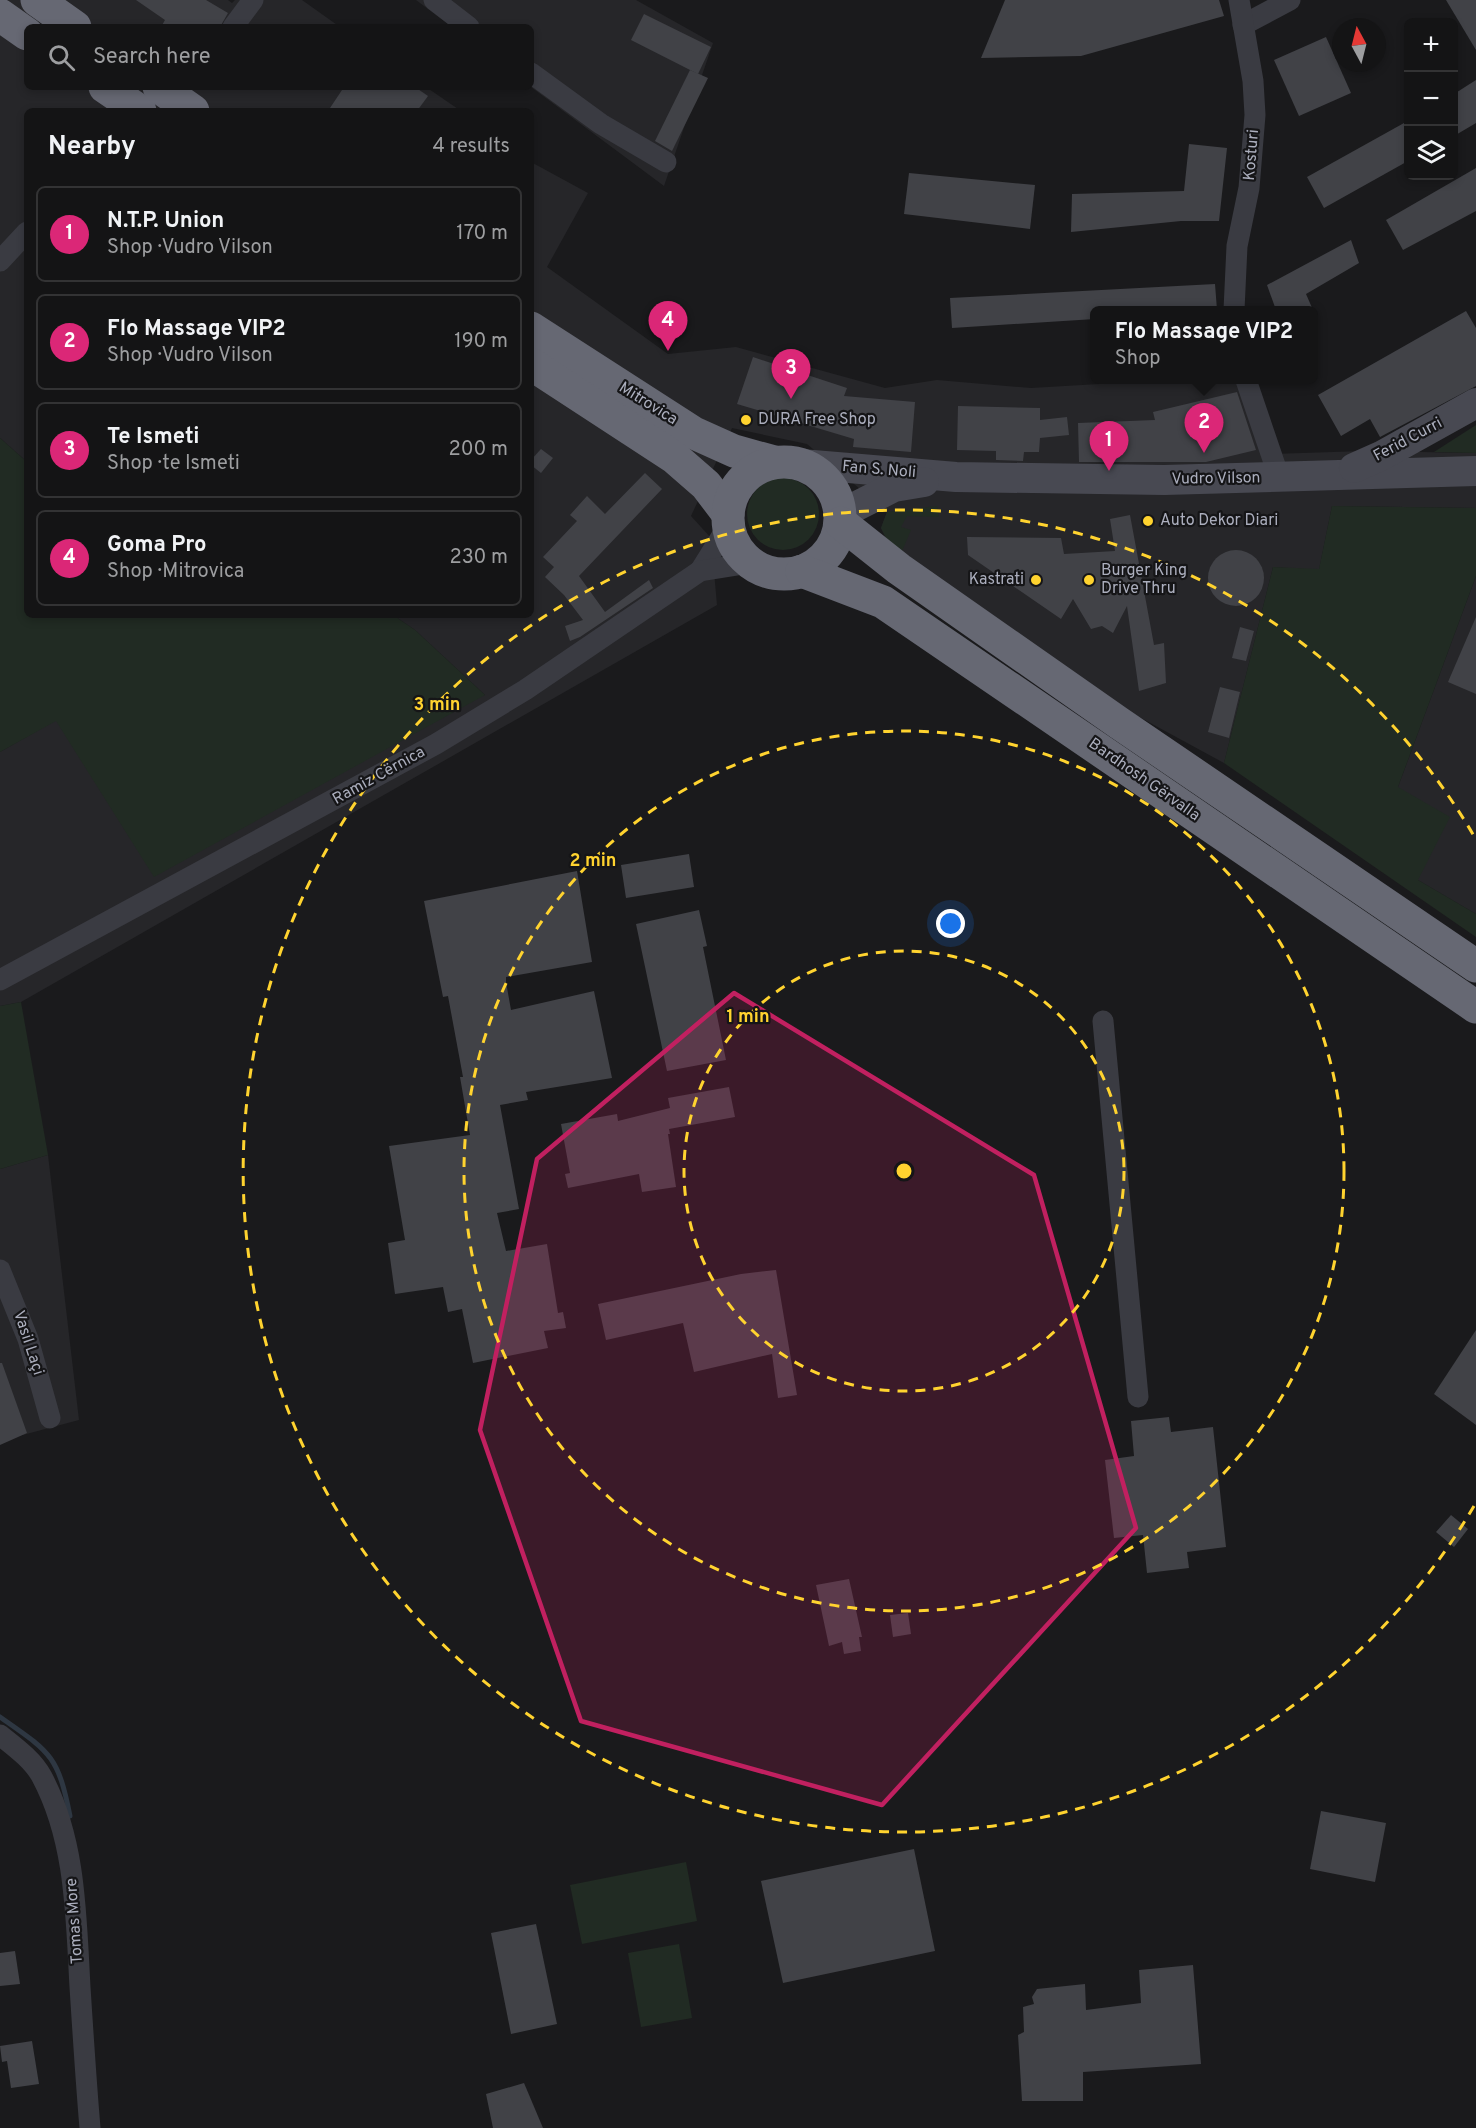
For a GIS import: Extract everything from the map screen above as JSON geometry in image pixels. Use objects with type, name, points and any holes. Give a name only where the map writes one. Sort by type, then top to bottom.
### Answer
[{"type":"highway","points":[[37,0],[71,24]]},
{"type":"highway","points":[[0,15],[24,32]]},
{"type":"highway","points":[[116,90],[162,102]]},
{"type":"highway","name":"Mitrovica","points":[[534,330],[694,433],[734,451],[788,463]]},
{"type":"highway","name":"Mitrovica","points":[[534,366],[675,458],[706,485],[728,520]]},
{"type":"highway","points":[[788,463],[817,471],[829,483],[837,497],[841,519],[837,539],[817,564],[802,571],[784,574],[766,571],[750,563],[732,540],[728,520],[732,496],[742,480],[756,469],[788,463]]},
{"type":"highway","name":"Bardhosh Gërvalla","points":[[841,519],[898,569],[1110,717],[1476,966]]},
{"type":"highway","name":"Bardhosh Gërvalla","points":[[802,571],[883,602],[1476,1007]]},
{"type":"main road","name":"Ferid Curri","points":[[1339,474],[1381,456],[1476,403]]},
{"type":"main road","name":"Fan S. Noli","points":[[788,463],[956,477]]},
{"type":"main road","name":"Vudro Vilson","points":[[956,477],[1164,480],[1476,471]]},
{"type":"main road","points":[[841,519],[894,487],[956,477]]},
{"type":"street","points":[[235,24],[253,0]]},
{"type":"street","points":[[434,0],[465,24]]},
{"type":"street","name":"Kosturi","points":[[1234,306],[1237,246],[1250,177],[1255,115],[1253,81],[1239,0]]},
{"type":"street","points":[[1243,25],[1290,0]]},
{"type":"street","points":[[534,75],[601,124],[666,162]]},
{"type":"street","points":[[0,261],[24,235]]},
{"type":"street","points":[[1247,384],[1279,477]]},
{"type":"street","points":[[700,571],[728,520]]},
{"type":"street","name":"Ramiz Cërnica","points":[[0,980],[436,744],[525,690],[700,571],[750,563]]},
{"type":"street","points":[[1103,1021],[1138,1397]]},
{"type":"street","name":"Vasil Laçi","points":[[0,1270],[25,1330],[50,1418]]},
{"type":"street","name":"Tomas More","points":[[0,1735],[41,1775],[69,1854],[76,1911],[90,2128]]},
{"type":"highlighted area","points":[[734,993],[1034,1175],[1136,1528],[882,1805],[581,1721],[480,1430],[537,1159]]},
{"type":"shaded area","points":[[0,0],[228,0],[232,3],[235,0],[302,0],[336,24],[24,24],[24,90],[430,90],[457,108],[24,108],[24,459],[0,438]]},
{"type":"shaded area","points":[[416,0],[636,0],[713,43],[664,186],[534,89],[534,24],[448,24]]},
{"type":"shaded area","points":[[534,164],[588,193],[547,267],[668,354],[736,347],[885,388],[937,380],[1031,388],[1099,384],[1251,384],[1272,454],[1364,451],[1476,453],[1476,508],[1332,506],[1319,570],[1273,567],[1224,763],[1108,700],[892,550],[881,528],[887,512],[807,444],[732,428],[691,516],[711,538],[717,605],[21,1002],[0,1006],[0,752],[56,720],[485,695],[415,630],[397,618],[534,618]]},
{"type":"shaded area","points":[[1476,425],[1476,453],[1434,452]]},
{"type":"shaded area","points":[[0,438],[24,459],[24,618],[397,618],[415,630],[485,695],[154,877],[56,721],[0,752]]},
{"type":"shaded area","points":[[783,478],[803,484],[813,494],[819,514],[813,534],[803,544],[783,550],[763,544],[753,534],[747,514],[753,494],[763,484]]},
{"type":"shaded area","points":[[937,506],[939,517],[907,516],[901,527],[911,530],[900,556],[892,550],[881,528],[887,512]]},
{"type":"shaded area","points":[[1332,506],[1476,508],[1476,576],[1398,787],[1450,817],[1418,880],[1476,914],[1476,937],[1224,763],[1273,567],[1319,569]]},
{"type":"shaded area","points":[[1476,576],[1476,914],[1418,880],[1398,787]]},
{"type":"shaded area","points":[[21,1002],[48,1155],[0,1169],[0,1006]]},
{"type":"shaded area","points":[[48,1155],[79,1420],[0,1441],[0,1169]]},
{"type":"shaded area","points":[[686,1862],[697,1921],[582,1944],[570,1885]]},
{"type":"shaded area","points":[[679,1944],[692,2018],[641,2027],[628,1953]]},
{"type":"building","points":[[136,0],[206,0],[228,13],[222,24],[163,24],[165,20]]},
{"type":"building","points":[[1005,0],[1219,0],[1224,16],[1081,56],[981,58]]},
{"type":"building","points":[[1446,0],[1476,0],[1476,50],[1458,18]]},
{"type":"building","points":[[644,14],[711,47],[698,74],[631,40]]},
{"type":"building","points":[[1326,37],[1332,50],[1332,72],[1342,72],[1351,93],[1299,116],[1274,60]]},
{"type":"building","points":[[690,70],[708,78],[672,151],[655,141]]},
{"type":"building","points":[[1476,80],[1476,123],[1458,134],[1458,126],[1458,91]]},
{"type":"building","points":[[342,90],[419,90],[428,96],[419,108],[330,108]]},
{"type":"building","points":[[1404,123],[1404,163],[1324,208],[1307,177]]},
{"type":"building","points":[[1189,144],[1227,148],[1219,221],[1181,221],[1071,232],[1072,194],[1184,191]]},
{"type":"building","points":[[1476,168],[1476,211],[1403,250],[1386,220]]},
{"type":"building","points":[[909,173],[1035,185],[1030,229],[904,214]]},
{"type":"building","points":[[1351,240],[1359,263],[1306,294],[1311,306],[1275,306],[1267,285]]},
{"type":"building","points":[[1215,284],[1217,306],[1090,306],[1090,319],[952,328],[950,298]]},
{"type":"building","points":[[1466,311],[1476,328],[1476,386],[1380,437],[1370,419],[1341,436],[1318,395]]},
{"type":"building","points":[[753,357],[847,388],[844,396],[915,402],[911,452],[853,447],[854,439],[737,404]]},
{"type":"building","points":[[1237,392],[1256,450],[1206,462],[1079,462],[1078,423],[1155,420],[1153,412]]},
{"type":"building","points":[[958,406],[1040,408],[1040,420],[1067,417],[1069,435],[1040,438],[1039,452],[1024,452],[1023,461],[996,460],[996,451],[957,450]]},
{"type":"building","points":[[541,449],[553,458],[541,473],[534,467],[534,457]]},
{"type":"building","points":[[645,473],[662,489],[579,576],[605,612],[649,580],[653,588],[580,637],[570,641],[565,626],[583,620],[564,595],[545,577],[554,567],[543,557],[577,521],[570,515],[587,496],[605,514]]},
{"type":"building","points":[[1130,515],[1154,645],[1164,643],[1166,683],[1139,691],[1127,606],[1113,633],[1102,626],[1091,629],[1073,599],[1061,619],[968,555],[967,537],[1061,538],[1064,554],[1115,551],[1110,519]]},
{"type":"building","points":[[1230,550],[1242,550],[1252,554],[1260,562],[1264,578],[1260,594],[1252,602],[1242,606],[1230,606],[1220,602],[1212,594],[1208,584],[1208,572],[1212,562],[1220,554]]},
{"type":"building","points":[[1476,617],[1476,694],[1448,682]]},
{"type":"building","points":[[1240,627],[1254,631],[1246,661],[1232,658]]},
{"type":"building","points":[[1220,687],[1240,692],[1229,738],[1208,732]]},
{"type":"building","points":[[689,854],[694,887],[626,898],[621,865]]},
{"type":"building","points":[[577,871],[592,962],[506,977],[506,982],[511,1010],[594,991],[612,1078],[526,1092],[528,1100],[500,1105],[519,1209],[497,1213],[506,1251],[547,1244],[558,1313],[563,1312],[566,1328],[544,1331],[548,1348],[473,1363],[462,1309],[448,1312],[443,1287],[395,1294],[388,1243],[405,1240],[389,1146],[470,1135],[460,1077],[463,1077],[448,996],[443,997],[424,901]]},
{"type":"building","points":[[699,910],[707,946],[703,947],[726,1060],[667,1071],[636,924]]},
{"type":"building","points":[[729,1087],[735,1117],[669,1129],[676,1187],[642,1192],[639,1174],[568,1188],[565,1174],[570,1173],[561,1124],[617,1114],[618,1121],[670,1108],[668,1098]]},
{"type":"building","points":[[776,1270],[797,1395],[778,1398],[772,1354],[694,1372],[683,1323],[606,1340],[598,1304],[741,1274]]},
{"type":"building","points":[[1476,1330],[1476,1425],[1434,1394]]},
{"type":"building","points":[[0,1363],[2,1363],[27,1433],[0,1445]]},
{"type":"building","points":[[1169,1417],[1171,1432],[1213,1427],[1226,1547],[1187,1552],[1189,1568],[1147,1573],[1143,1535],[1114,1538],[1105,1460],[1134,1456],[1131,1421]]},
{"type":"building","points":[[1451,1515],[1468,1529],[1454,1547],[1436,1532]]},
{"type":"building","points":[[849,1579],[862,1637],[859,1637],[861,1651],[844,1654],[842,1642],[829,1646],[816,1585]]},
{"type":"building","points":[[908,1613],[911,1634],[893,1637],[890,1615]]},
{"type":"building","points":[[1321,1811],[1386,1823],[1375,1882],[1310,1869]]},
{"type":"building","points":[[914,1849],[935,1951],[783,1983],[761,1881]]},
{"type":"building","points":[[536,1924],[557,2024],[511,2034],[491,1933]]},
{"type":"building","points":[[15,1951],[20,1984],[0,1986],[0,1953]]},
{"type":"building","points":[[1193,1965],[1201,2064],[1083,2072],[1083,2101],[1022,2101],[1018,2035],[1024,2032],[1023,2007],[1034,2004],[1032,1997],[1037,1989],[1085,1984],[1086,2010],[1141,2003],[1139,1970]]},
{"type":"building","points":[[32,2041],[39,2084],[11,2088],[7,2061],[2,2062],[0,2046]]},
{"type":"building","points":[[524,2083],[543,2128],[493,2128],[486,2094]]},
{"type":"waterway","points":[[0,1717],[30,1739],[49,1757],[61,1780],[70,1816]]},
{"type":"place","name":"Goma Pro","points":[[668,351]]},
{"type":"place","name":"Te Ismeti","points":[[791,399]]},
{"type":"place","name":"DURA Free Shop","points":[[746,420]]},
{"type":"place","name":"Flo Massage VIP2","points":[[1204,453]]},
{"type":"place","name":"N.T.P. Union","points":[[1109,471]]},
{"type":"place","name":"Auto Dekor Diari","points":[[1148,521]]},
{"type":"place","name":"Kastrati","points":[[1036,580]]},
{"type":"place","name":"Burger King Drive Thru","points":[[1089,580]]}]
